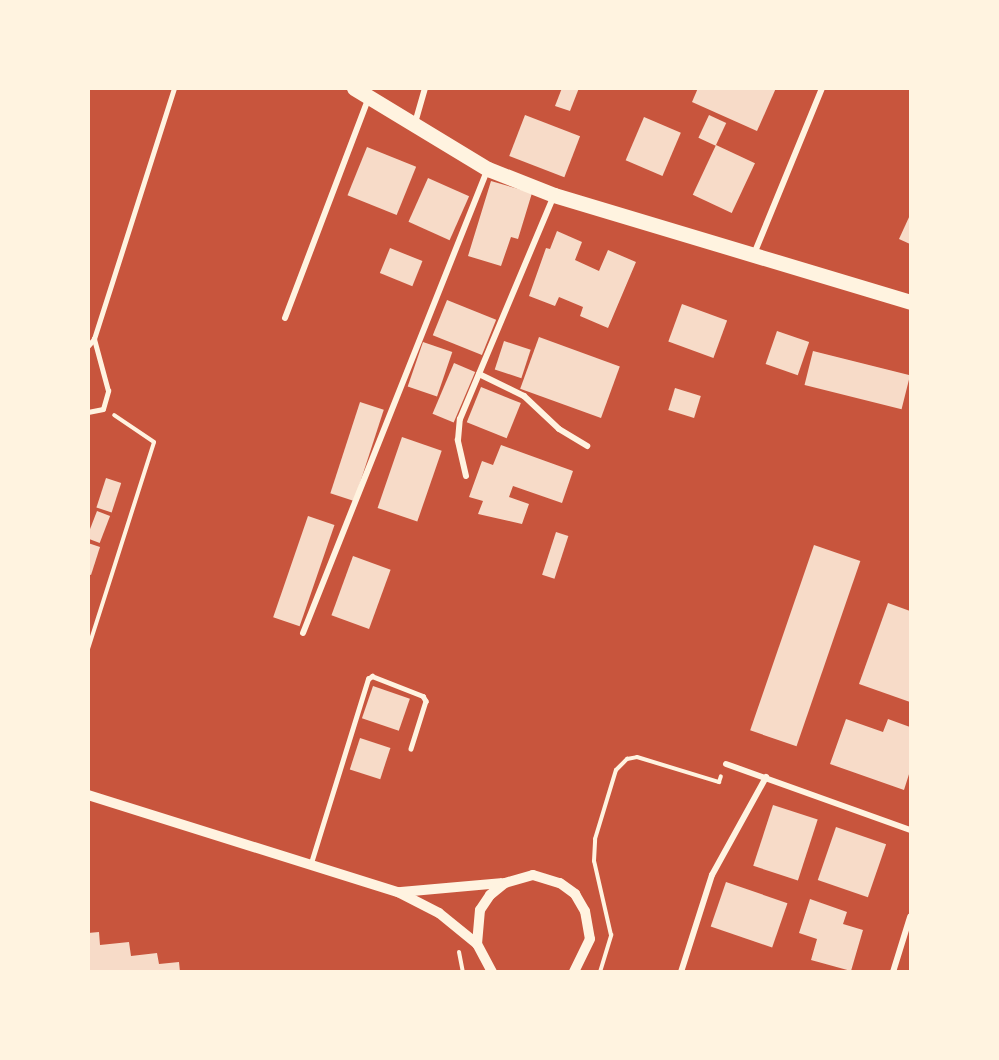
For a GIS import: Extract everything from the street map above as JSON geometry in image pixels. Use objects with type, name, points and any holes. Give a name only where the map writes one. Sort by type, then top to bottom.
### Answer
[{"type":"main road","points":[[354,88],[414,127],[488,169],[554,195],[910,302]]},
{"type":"street","points":[[414,127],[424,88]]},
{"type":"street","points":[[754,254],[822,88]]},
{"type":"street","points":[[285,318],[368,98]]},
{"type":"street","points":[[303,633],[488,169]]},
{"type":"street","points":[[466,476],[458,440],[460,419],[554,195]]},
{"type":"street","points":[[479,374],[524,396],[559,429],[587,446]]},
{"type":"street","points":[[726,764],[910,830]]},
{"type":"street","points":[[681,972],[712,875],[766,777]]},
{"type":"street","points":[[88,795],[399,892],[439,914],[477,944]]},
{"type":"street","points":[[399,892],[505,883],[523,877],[542,876],[560,883],[575,894],[585,910],[590,929],[584,957],[574,972]]},
{"type":"street","points":[[492,972],[477,944],[480,910],[490,895],[505,883]]},
{"type":"street","points":[[893,972],[910,917]]},
{"type":"street","points":[[482,972],[483,959]]},
{"type":"lane","points":[[88,346],[94,339],[174,88]]},
{"type":"lane","points":[[88,412],[103,409],[108,391],[94,339]]},
{"type":"lane","points":[[310,865],[368,679],[372,676],[423,696],[426,701],[411,749]]},
{"type":"path","points":[[88,649],[154,442],[103,409]]},
{"type":"path","points":[[600,972],[611,935],[594,861],[595,839],[616,770],[627,759],[643,758],[719,782],[726,764]]},
{"type":"path","points":[[459,948],[463,972]]},
{"type":"building","points":[[562,88],[579,88],[570,111],[555,106]]},
{"type":"building","points":[[698,88],[776,88],[757,131],[692,102]]},
{"type":"building","points":[[525,115],[580,136],[564,177],[509,156]]},
{"type":"building","points":[[709,115],[726,123],[716,146],[698,138]]},
{"type":"building","points":[[644,117],[681,133],[662,176],[626,160]]},
{"type":"building","points":[[716,145],[755,163],[732,213],[693,195]]},
{"type":"building","points":[[367,147],[416,167],[397,215],[348,195]]},
{"type":"building","points":[[428,178],[469,196],[450,240],[408,222]]},
{"type":"building","points":[[491,181],[532,193],[518,239],[511,237],[501,266],[468,256]]},
{"type":"building","points":[[910,215],[910,244],[899,239]]},
{"type":"building","points":[[557,231],[582,242],[575,260],[599,271],[608,250],[636,262],[608,328],[580,316],[583,307],[559,297],[555,306],[529,296],[546,248],[550,249]]},
{"type":"building","points":[[390,248],[422,261],[412,286],[380,273]]},
{"type":"building","points":[[447,300],[496,320],[482,355],[433,335]]},
{"type":"building","points":[[682,304],[727,320],[713,358],[668,342]]},
{"type":"building","points":[[777,331],[809,342],[798,375],[766,364]]},
{"type":"building","points":[[539,337],[620,366],[601,418],[520,389]]},
{"type":"building","points":[[504,341],[531,350],[521,378],[495,370]]},
{"type":"building","points":[[423,342],[452,352],[437,397],[408,386]]},
{"type":"building","points":[[813,351],[910,375],[902,409],[805,385]]},
{"type":"building","points":[[454,363],[475,372],[454,423],[433,414]]},
{"type":"building","points":[[481,387],[521,403],[507,438],[467,422]]},
{"type":"building","points":[[675,388],[701,396],[694,418],[668,410]]},
{"type":"building","points":[[360,402],[384,410],[354,501],[330,493]]},
{"type":"building","points":[[402,437],[442,451],[417,522],[378,508]]},
{"type":"building","points":[[501,445],[573,471],[562,503],[513,486],[509,497],[529,504],[522,524],[478,514],[483,501],[469,497],[482,461],[493,465]]},
{"type":"building","points":[[106,478],[121,483],[112,512],[96,507]]},
{"type":"building","points":[[97,511],[110,516],[100,543],[88,539]]},
{"type":"building","points":[[308,516],[334,525],[300,626],[273,617]]},
{"type":"building","points":[[556,532],[568,536],[554,579],[542,575]]},
{"type":"building","points":[[88,543],[100,547],[91,575],[88,574]]},
{"type":"building","points":[[814,545],[860,561],[797,746],[750,730]]},
{"type":"building","points":[[353,556],[391,570],[369,629],[331,615]]},
{"type":"building","points":[[888,603],[910,611],[910,702],[859,684]]},
{"type":"building","points":[[373,686],[410,699],[399,731],[362,718]]},
{"type":"building","points":[[846,719],[883,732],[888,719],[910,727],[910,771],[904,790],[830,764]]},
{"type":"building","points":[[360,738],[390,748],[380,779],[350,769]]},
{"type":"building","points":[[773,805],[818,820],[798,880],[753,866]]},
{"type":"building","points":[[836,827],[886,844],[868,897],[818,880]]},
{"type":"building","points":[[726,882],[787,903],[772,948],[711,926]]},
{"type":"building","points":[[810,899],[847,912],[843,924],[863,930],[851,971],[811,960],[817,939],[799,933]]},
{"type":"building","points":[[99,932],[100,945],[129,942],[131,956],[157,953],[159,964],[179,962],[180,972],[88,972],[88,933]]}]
